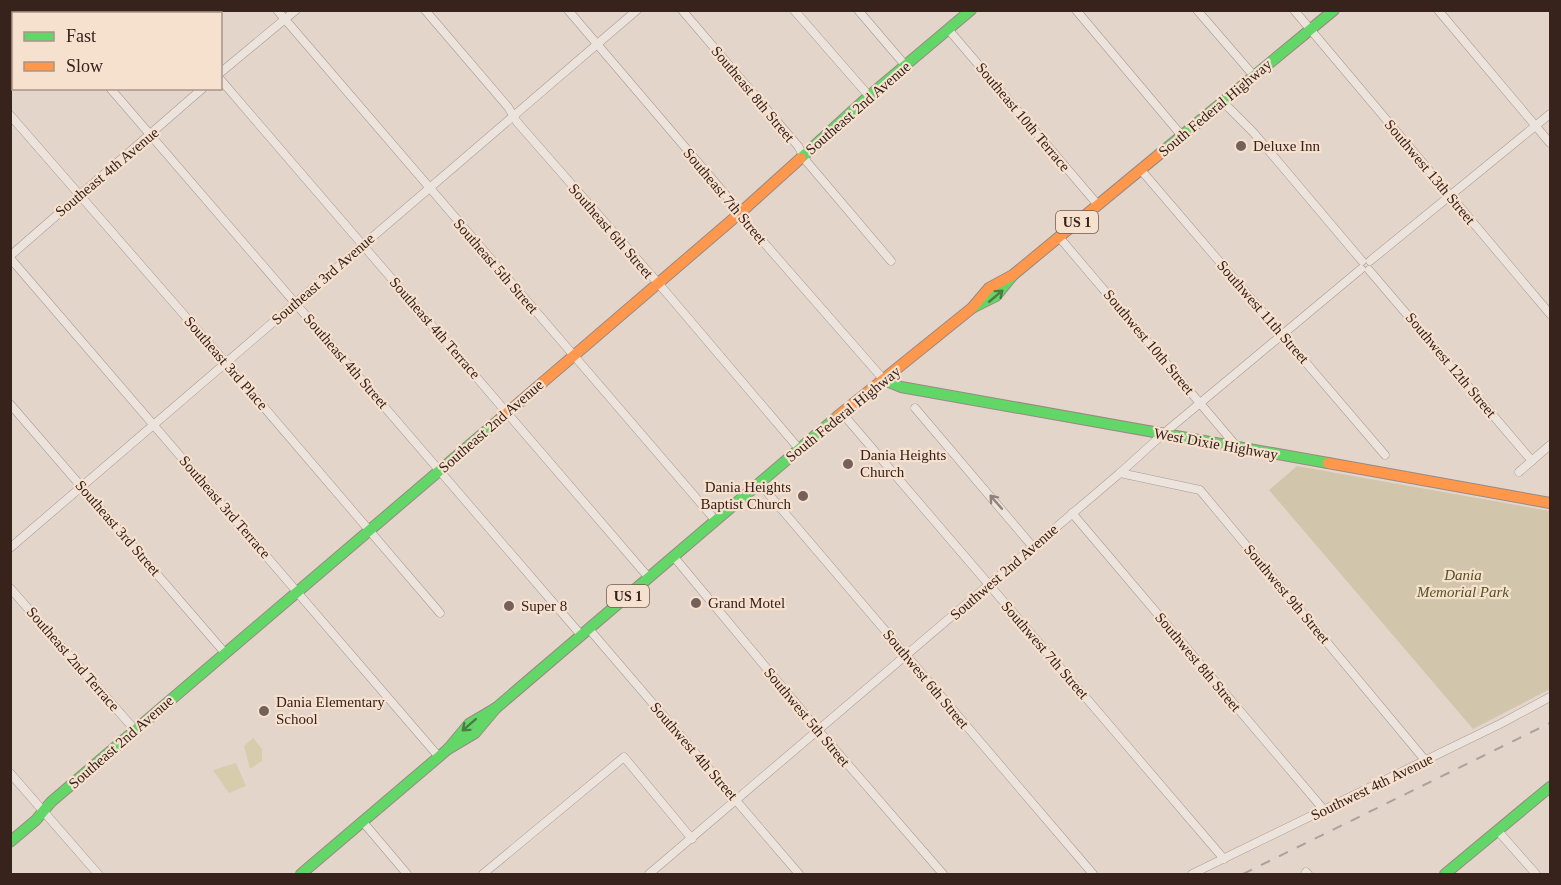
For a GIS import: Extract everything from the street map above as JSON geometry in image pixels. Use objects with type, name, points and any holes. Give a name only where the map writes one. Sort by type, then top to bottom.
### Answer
[{"type":"main road","name":"Southeast 2nd Avenue","points":[[10,842],[51,802],[740,213],[869,96],[971,10]]},
{"type":"main road","name":"South Federal Highway","points":[[301,874],[444,753],[456,735],[481,714],[496,708],[842,413],[972,308],[986,305],[1006,288],[1013,275],[1334,10]]},
{"type":"main road","name":"West Dixie Highway","points":[[884,380],[901,387],[1551,503]]},
{"type":"main road","points":[[1445,874],[1551,787]]},
{"type":"street","name":"Southeast 5th Street","points":[[278,10],[429,189],[716,521]]},
{"type":"street","points":[[222,72],[296,10]]},
{"type":"street","name":"Southeast 6th Street","points":[[425,10],[800,450]]},
{"type":"street","name":"Southeast 7th Street","points":[[568,10],[745,221],[884,380]]},
{"type":"street","name":"Southeast 3rd Avenue","points":[[10,548],[155,426],[295,302],[637,10]]},
{"type":"street","name":"Southeast 8th Street","points":[[682,10],[798,146],[803,156],[891,261]]},
{"type":"street","points":[[794,10],[869,96]]},
{"type":"street","points":[[858,10],[905,65]]},
{"type":"street","points":[[1076,10],[1182,135]]},
{"type":"street","points":[[1197,10],[1254,76]]},
{"type":"street","name":"Southwest 13th Street","points":[[1294,10],[1551,314]]},
{"type":"street","points":[[1438,10],[1551,143]]},
{"type":"street","name":"Southeast 10th Terrace","points":[[948,29],[1098,205]]},
{"type":"street","name":"Southeast 4th Terrace","points":[[222,81],[649,578]]},
{"type":"street","name":"Southeast 4th Street","points":[[112,90],[440,470],[585,632]]},
{"type":"street","name":"Southeast 4th Avenue","points":[[10,257],[202,90]]},
{"type":"street","name":"Southwest 12th Street","points":[[1223,102],[1253,132],[1532,461]]},
{"type":"street","name":"Southwest 2nd Avenue","points":[[650,874],[1163,434],[1365,265],[1551,114]]},
{"type":"street","name":"Southeast 3rd Place","points":[[10,115],[440,613]]},
{"type":"street","name":"Southwest 11th Street","points":[[1141,170],[1385,455]]},
{"type":"street","name":"Southwest 10th Street","points":[[1059,237],[1238,448]]},
{"type":"street","name":"Southeast 3rd Terrace","points":[[10,257],[298,591],[444,753]]},
{"type":"street","name":"Southeast 3rd Street","points":[[10,404],[225,652]]},
{"type":"street","points":[[915,408],[1033,547]]},
{"type":"street","name":"Southwest 7th Street","points":[[842,413],[1224,859]]},
{"type":"street","points":[[1519,472],[1551,445]]},
{"type":"street","name":"Southwest 9th Street","points":[[1120,473],[1200,490],[1425,760]]},
{"type":"street","name":"Southwest 6th Street","points":[[760,484],[1092,874]]},
{"type":"street","name":"Southwest 8th Street","points":[[1072,513],[1323,810]]},
{"type":"street","name":"Southwest 5th Street","points":[[674,557],[818,730],[943,874]]},
{"type":"street","name":"Southeast 2nd Terrace","points":[[10,588],[135,730]]},
{"type":"street","name":"Southwest 4th Street","points":[[585,632],[737,800],[799,874]]},
{"type":"street","name":"Southwest 4th Avenue","points":[[1191,874],[1551,697]]},
{"type":"street","points":[[483,874],[624,757],[692,839]]},
{"type":"street","points":[[10,773],[98,874]]},
{"type":"street","points":[[363,822],[407,874]]},
{"type":"street","points":[[1498,831],[1536,874]]},
{"type":"shaded area","points":[[253,738],[262,749],[262,761],[250,769],[244,746]]},
{"type":"shaded area","points":[[236,763],[246,786],[229,793],[213,770]]},
{"type":"green space","name":"Dania Memorial Park","points":[[1297,466],[1550,511],[1550,689],[1473,729],[1269,490]]},
{"type":"railway","points":[[1243,874],[1550,723]]},
{"type":"traffic: fast","points":[[801,158],[869,96],[971,10]]},
{"type":"traffic: fast","points":[[1162,152],[1334,10]]},
{"type":"traffic: fast","points":[[972,308],[996,296],[1013,275]]},
{"type":"traffic: fast","points":[[884,380],[901,387],[1328,463]]},
{"type":"traffic: fast","points":[[301,874],[448,749],[475,733],[496,708],[838,416]]},
{"type":"traffic: fast","points":[[10,842],[36,820],[51,802],[500,419]]},
{"type":"traffic: fast","points":[[448,749],[469,724],[496,708]]},
{"type":"traffic: fast","points":[[1445,874],[1550,787]]},
{"type":"traffic: slow","points":[[838,416],[972,308],[989,288],[1013,275],[1162,152]]},
{"type":"traffic: slow","points":[[500,419],[801,158]]},
{"type":"traffic: slow","points":[[1328,463],[1550,503]]},
{"type":"place","name":"Deluxe Inn","points":[[1241,146]]},
{"type":"place","name":"Dania Heights Church","points":[[848,464]]},
{"type":"place","name":"Dania Heights Baptist Church","points":[[803,496]]},
{"type":"place","name":"Grand Motel","points":[[696,603]]},
{"type":"place","name":"Super 8","points":[[509,606]]},
{"type":"place","name":"Dania Elementary School","points":[[264,711]]}]
